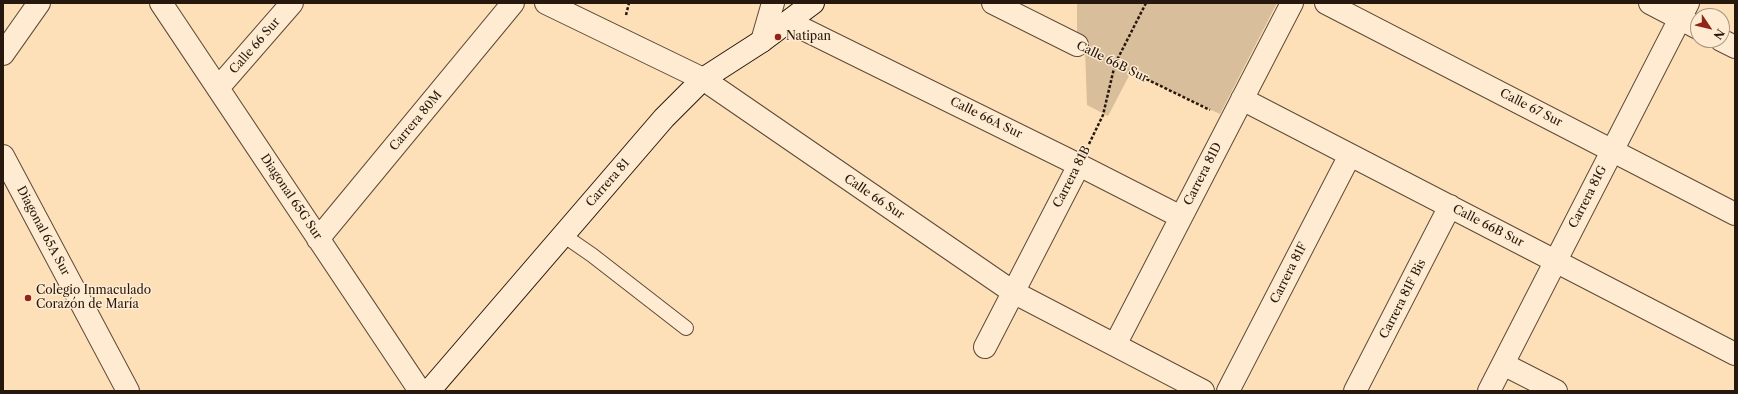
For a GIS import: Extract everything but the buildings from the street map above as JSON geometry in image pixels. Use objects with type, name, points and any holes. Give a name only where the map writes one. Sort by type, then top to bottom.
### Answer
[{"type":"street","points":[[3,54],[39,3]]},
{"type":"street","name":"Diagonal 65G Sur","points":[[161,3],[420,391]]},
{"type":"street","name":"Calle 66 Sur","points":[[218,88],[292,3]]},
{"type":"street","name":"Carrera 80M","points":[[318,239],[513,3]]},
{"type":"street","name":"Calle 66 Sur","points":[[546,3],[703,79],[1013,292],[1204,391]]},
{"type":"street","points":[[762,41],[773,3]]},
{"type":"street","name":"Carrera 81","points":[[429,391],[664,118],[703,79],[762,41],[813,3]]},
{"type":"street","name":"Calle 66B Sur","points":[[993,3],[1077,45]]},
{"type":"street","name":"Carrera 81D","points":[[1115,345],[1292,3]]},
{"type":"street","name":"Calle 67 Sur","points":[[1326,3],[1735,214]]},
{"type":"street","points":[[1650,3],[1688,17]]},
{"type":"street","name":"Carrera 81G","points":[[1489,391],[1612,150],[1688,17]]},
{"type":"street","name":"Calle 66A Sur","points":[[789,22],[1181,217]]},
{"type":"street","name":"Calle 66B Sur","points":[[1242,99],[1735,354]]},
{"type":"street","name":"Carrera 81F","points":[[1228,391],[1350,155]]},
{"type":"street","name":"Diagonal 65A Sur","points":[[3,156],[128,391]]},
{"type":"street","name":"Carrera 81B","points":[[986,347],[1079,165]]},
{"type":"street","name":"Carrera 81F Bis","points":[[1355,391],[1450,206]]},
{"type":"street","points":[[1503,364],[1556,391]]},
{"type":"lane","points":[[563,235],[592,255],[686,328]]},
{"type":"path","name":"Carrera 81B","points":[[1079,165],[1103,115],[1114,64],[1146,3]]},
{"type":"path","name":"Calle 66B Sur","points":[[1077,45],[1231,120]]},
{"type":"shaded area","points":[[1077,3],[1277,3],[1220,114],[1131,72],[1108,116],[1087,105],[1085,49],[1077,45]]},
{"type":"place","name":"Natipan","points":[[778,37]]},
{"type":"place","name":"Colegio Inmaculado Corazón de María","points":[[28,298]]}]
